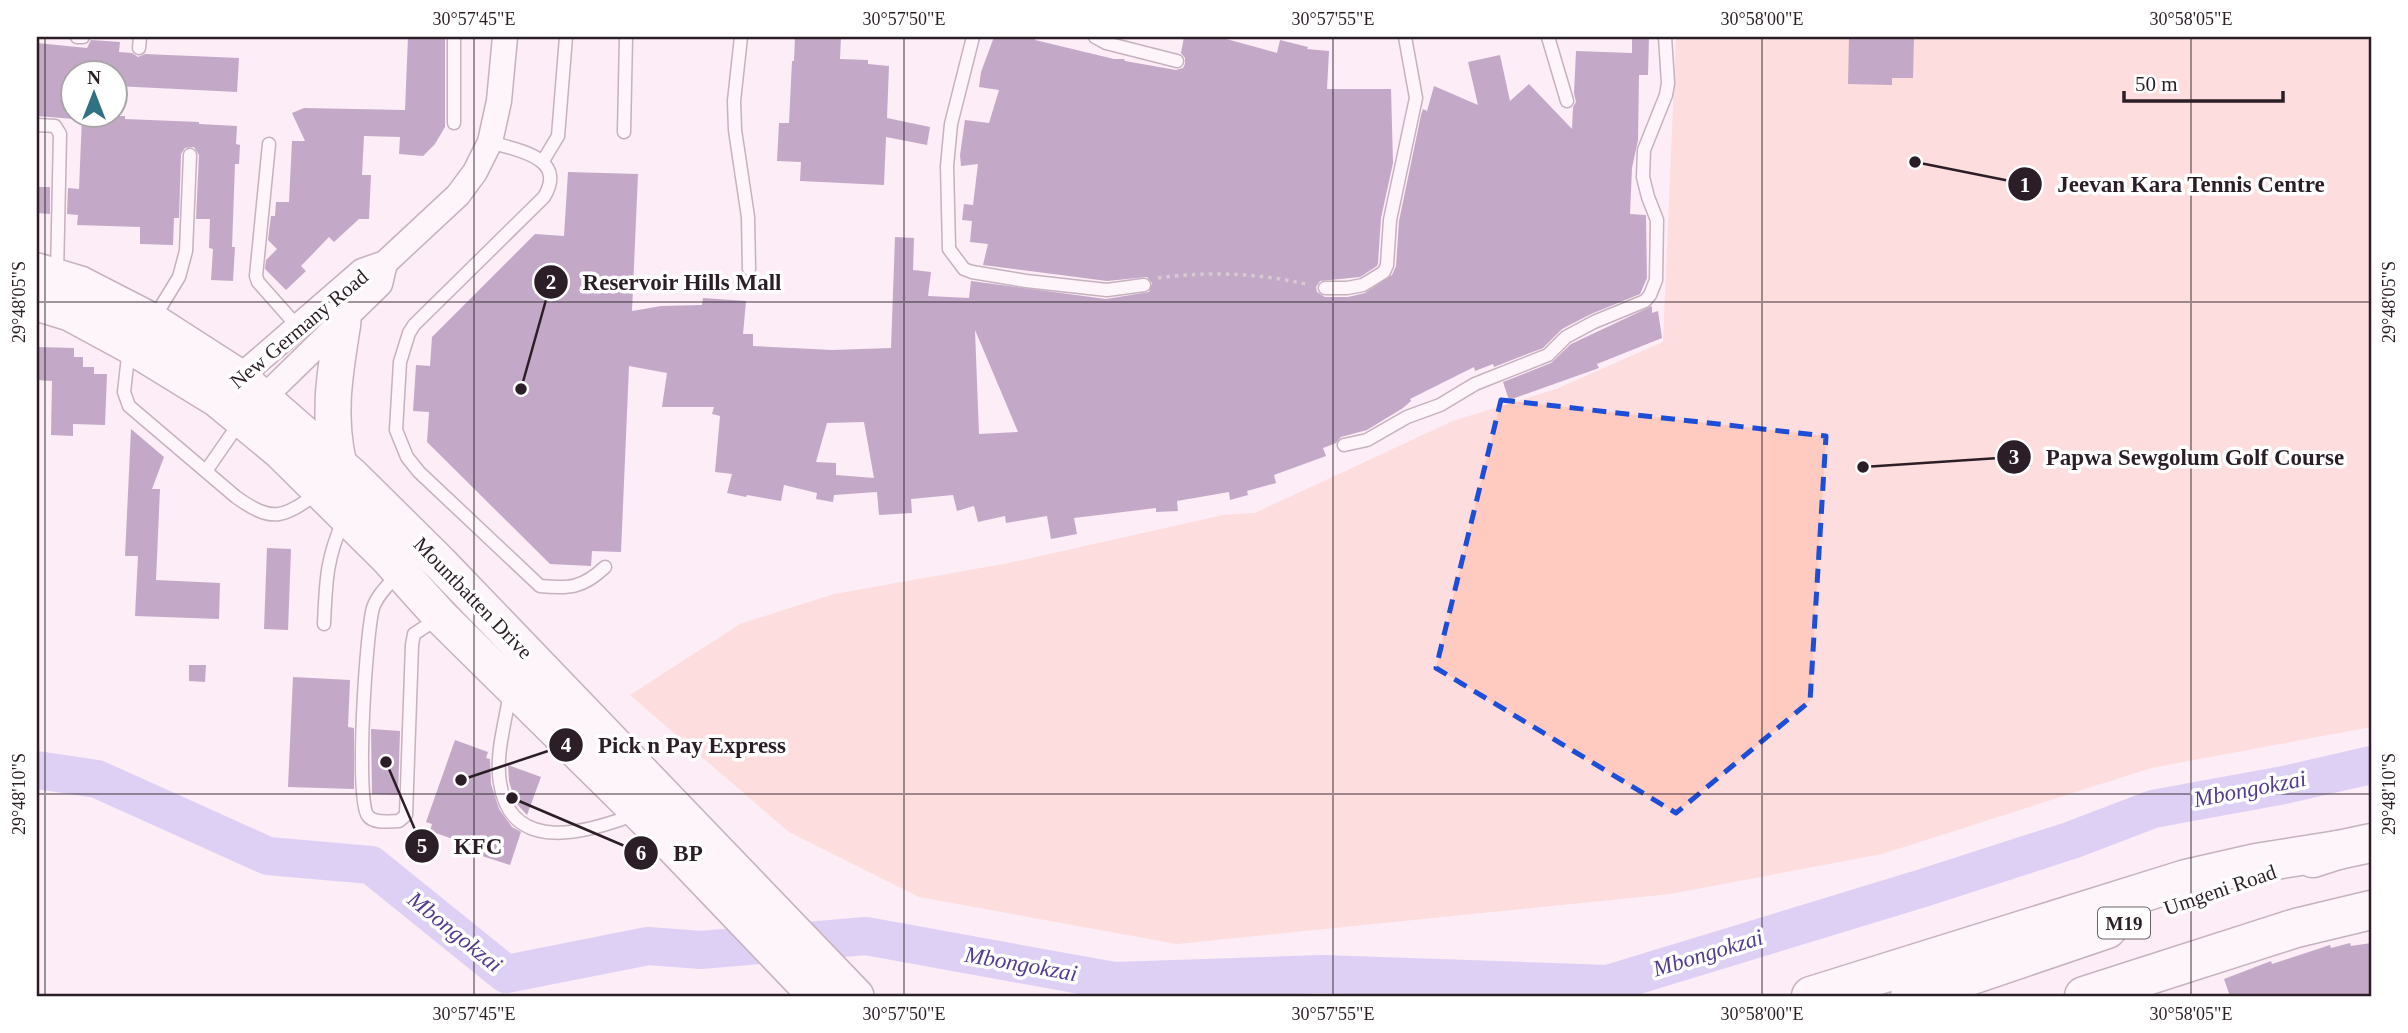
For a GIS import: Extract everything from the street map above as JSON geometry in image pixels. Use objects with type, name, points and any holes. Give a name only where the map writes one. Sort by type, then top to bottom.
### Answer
[{"type":"highway","points":[[1811,996],[2186,879],[2256,863],[2355,846]]},
{"type":"highway","name":"Umgeni Road","points":[[1910,996],[2355,846]]},
{"type":"highway","points":[[2096,993],[2296,928],[2371,911]]},
{"type":"main road","name":"Mountbatten Drive","points":[[43,284],[70,313],[141,333],[240,398],[330,478],[440,563],[856,996]]},
{"type":"main road","points":[[330,478],[332,410],[343,322]]},
{"type":"main road","name":"Mountbatten Drive","points":[[330,478],[346,515],[440,616],[640,813],[811,989]]},
{"type":"street","name":"New Germany Road","points":[[240,398],[297,326],[362,271],[385,263],[458,195],[475,172],[491,142],[499,101],[505,37]]},
{"type":"street","name":"New Germany Road","points":[[240,398],[343,322],[380,284],[385,263]]},
{"type":"lane","points":[[77,37],[83,37]]},
{"type":"lane","points":[[454,37],[454,123]]},
{"type":"lane","points":[[543,161],[558,136],[566,37]]},
{"type":"lane","points":[[624,132],[625,37]]},
{"type":"lane","points":[[741,37],[734,101],[735,130],[748,217],[749,269]]},
{"type":"lane","points":[[973,37],[951,124],[947,166],[949,249],[964,269],[972,272],[1107,290],[1144,285]]},
{"type":"lane","points":[[1095,37],[1106,43],[1177,61]]},
{"type":"lane","points":[[1325,288],[1363,285],[1384,272],[1387,265],[1391,220],[1416,98],[1405,37]]},
{"type":"lane","points":[[1548,37],[1567,101]]},
{"type":"lane","points":[[1344,445],[1367,440],[1400,420],[1440,405],[1475,384],[1548,355],[1566,337],[1644,301],[1650,295],[1656,280],[1657,220],[1643,177],[1644,150],[1666,95],[1668,83],[1665,37]]},
{"type":"lane","points":[[37,125],[55,127],[60,134],[43,284]]},
{"type":"lane","points":[[491,142],[543,161],[550,178],[548,190],[414,325],[400,362],[396,430],[407,457],[419,472],[540,586],[563,588],[589,582],[605,567]]},
{"type":"lane","points":[[269,144],[257,276],[258,282],[297,326]]},
{"type":"lane","points":[[190,155],[183,266],[141,333],[125,400],[236,498],[255,511],[265,514],[290,512],[330,478]]},
{"type":"lane","points":[[205,471],[240,398]]},
{"type":"lane","points":[[324,624],[326,575],[330,556],[346,515]]},
{"type":"lane","points":[[400,570],[376,600],[370,623],[363,712],[362,779],[363,805],[367,816],[373,820],[399,821],[406,815],[412,645],[414,634],[440,616]]},
{"type":"lane","points":[[511,686],[500,753],[499,781],[504,802],[520,823],[539,831],[566,833],[598,828],[640,813]]},
{"type":"path","points":[[1144,285],[1151,278],[1241,273],[1325,288]]},
{"type":"highlighted area","points":[[1501,400],[1826,436],[1810,701],[1676,813],[1436,668]]},
{"type":"shaded area","points":[[1676,37],[2371,37],[2371,727],[2151,768],[1882,854],[1670,894],[1177,944],[919,897],[789,832],[630,695],[740,624],[834,594],[1009,563],[1223,515],[1255,513],[1453,421],[1556,389],[1663,342]]},
{"type":"building","points":[[408,37],[445,37],[445,127],[435,144],[423,156],[399,154],[400,137],[364,136],[362,175],[371,175],[369,219],[359,219],[334,242],[329,237],[301,266],[306,271],[286,290],[265,269],[266,260],[277,249],[268,240],[276,202],[289,202],[292,141],[305,141],[292,113],[304,108],[405,110]]},
{"type":"building","points":[[795,37],[841,37],[840,59],[868,60],[868,64],[889,66],[887,118],[930,127],[927,145],[886,137],[884,185],[800,181],[801,162],[777,161],[779,123],[789,123]]},
{"type":"building","points":[[994,37],[1036,37],[1035,40],[1114,59],[1176,70],[1183,68],[1185,64],[1181,53],[1184,37],[1219,37],[1277,53],[1280,40],[1308,47],[1307,49],[1329,51],[1327,89],[1391,89],[1393,163],[1381,218],[1377,266],[1360,277],[1320,281],[1316,287],[1317,292],[1325,297],[1348,297],[1365,293],[1392,275],[1396,266],[1399,221],[1421,115],[1423,109],[1427,111],[1434,86],[1478,105],[1468,62],[1500,55],[1510,101],[1529,84],[1572,129],[1573,107],[1576,102],[1576,51],[1632,53],[1632,37],[1649,37],[1648,75],[1639,75],[1638,140],[1632,168],[1630,214],[1646,215],[1647,278],[1640,294],[1562,329],[1543,348],[1494,367],[1493,364],[1475,371],[1474,367],[1410,399],[1403,408],[1367,430],[1341,437],[1336,443],[1323,448],[1326,456],[1274,475],[1276,483],[1247,491],[1248,495],[1230,500],[1229,492],[1177,501],[1178,511],[1156,512],[1156,508],[1074,518],[1077,534],[1051,539],[1047,516],[1006,523],[1005,516],[978,522],[974,506],[957,511],[953,495],[911,499],[912,513],[879,515],[877,492],[834,495],[833,502],[816,499],[817,493],[784,485],[781,501],[727,493],[732,474],[715,472],[720,416],[712,414],[714,407],[662,407],[667,373],[629,366],[621,552],[592,551],[591,566],[550,564],[427,442],[429,412],[413,411],[416,365],[430,366],[432,337],[535,234],[564,236],[568,172],[638,174],[632,311],[661,306],[702,305],[703,298],[746,301],[743,334],[753,334],[753,346],[832,350],[891,348],[895,237],[914,238],[913,270],[931,272],[928,296],[969,298],[971,281],[1106,299],[1149,292],[1152,283],[1147,277],[1107,281],[983,265],[988,244],[970,242],[972,221],[962,220],[964,204],[973,205],[978,164],[961,166],[960,155],[965,120],[989,123],[999,90],[979,87],[981,72]],"holes":[[[975,330],[1018,432],[979,434]],[[864,422],[874,478],[836,475],[836,463],[816,462],[827,423]]]},
{"type":"building","points":[[1849,37],[1914,37],[1913,78],[1892,78],[1892,85],[1848,84]]},
{"type":"building","points":[[91,40],[120,42],[119,52],[132,53],[138,57],[145,54],[239,58],[237,92],[130,87],[130,60],[60,60],[60,118],[37,116],[37,43],[87,48]]},
{"type":"building","points":[[130,119],[237,126],[236,144],[240,145],[239,164],[235,164],[233,281],[211,280],[213,249],[209,248],[210,219],[196,219],[199,155],[194,147],[185,148],[181,154],[179,218],[174,218],[173,245],[140,244],[140,227],[77,225],[78,215],[67,214],[68,188],[79,189],[81,130],[130,130]]},
{"type":"building","points":[[37,187],[50,187],[50,214],[37,213]]},
{"type":"building","points":[[1652,306],[1652,313],[1658,311],[1662,338],[1597,364],[1599,368],[1509,400],[1503,382],[1551,363],[1571,344]]},
{"type":"building","points":[[37,347],[74,348],[74,357],[83,357],[83,367],[94,367],[94,374],[107,374],[105,425],[73,424],[73,436],[51,435],[52,381],[37,380]]},
{"type":"building","points":[[131,429],[164,457],[152,489],[160,489],[156,580],[220,583],[219,619],[135,616],[138,556],[125,556]]},
{"type":"building","points":[[267,548],[291,549],[288,630],[264,629]]},
{"type":"building","points":[[189,665],[206,665],[205,682],[189,681]]},
{"type":"building","points":[[293,677],[350,680],[348,727],[354,728],[354,789],[288,787]]},
{"type":"building","points":[[371,729],[400,731],[398,795],[372,794]]},
{"type":"building","points":[[455,740],[488,752],[486,758],[490,759],[491,784],[499,809],[512,827],[521,832],[510,865],[482,856],[484,850],[430,831],[432,824],[426,822]]},
{"type":"building","points":[[508,765],[541,777],[527,815],[515,802]]},
{"type":"building","points":[[2350,943],[2351,946],[2371,943],[2371,996],[2230,996],[2224,979],[2271,961],[2272,964],[2330,945],[2331,948]]},
{"type":"waterway","name":"Mbongokzai","points":[[37,770],[97,779],[268,856],[371,865],[506,974],[648,946],[701,950],[866,936],[1114,981],[1322,974],[1608,984],[1923,888],[2072,840],[2153,809],[2284,785],[2371,765]]},
{"type":"place","name":"Jeevan Kara Tennis Centre","points":[[1915,162]]},
{"type":"place","name":"Reservoir Hills Mall","points":[[521,389]]},
{"type":"place","name":"Papwa Sewgolum Golf Course","points":[[1863,467]]},
{"type":"place","name":"KFC","points":[[386,762]]},
{"type":"place","name":"Pick n Pay Express","points":[[461,780]]},
{"type":"place","name":"BP","points":[[512,798]]}]
